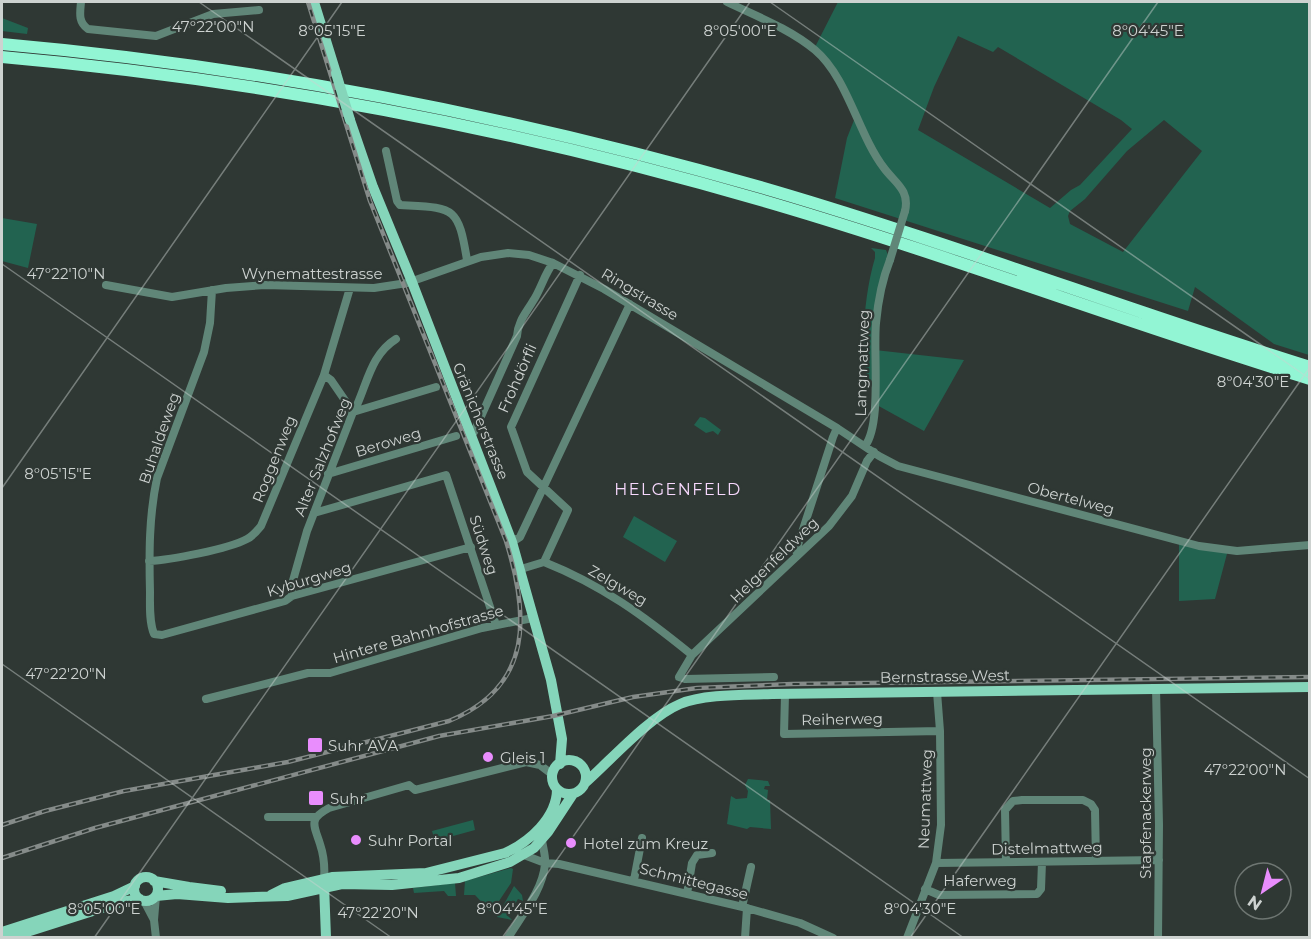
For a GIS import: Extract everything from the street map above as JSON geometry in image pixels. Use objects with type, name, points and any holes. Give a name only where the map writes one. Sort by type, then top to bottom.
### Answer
[{"type":"highway","points":[[2,44],[174,64],[296,82],[437,108],[614,148],[736,180],[889,226],[1310,366]]},
{"type":"highway","points":[[2,57],[171,76],[312,97],[471,127],[619,162],[876,235],[1310,379]]},
{"type":"main road","name":"Gränicherstrasse","points":[[314,2],[372,187],[412,282],[521,569],[551,680],[562,739],[560,764]]},
{"type":"main road","name":"Bernstrasse West","points":[[585,783],[649,724],[682,703],[711,698],[785,694],[1310,687]]},
{"type":"main road","name":"Gränicherstrasse","points":[[562,739],[579,764]]},
{"type":"main road","points":[[579,764],[586,773],[585,783],[579,791],[564,794],[553,782],[553,775],[560,764],[568,760],[594,768],[604,765]]},
{"type":"main road","points":[[156,896],[177,894],[228,898],[298,895],[340,875],[426,873],[505,854],[538,831],[552,810],[557,789]]},
{"type":"main road","points":[[324,884],[392,885],[459,878],[510,862],[524,855],[542,840],[573,794]]},
{"type":"main road","points":[[2,932],[114,896],[135,886],[143,878],[248,896]]},
{"type":"main road","points":[[8,938],[121,902],[152,900],[156,896],[158,886],[154,881]]},
{"type":"main road","points":[[324,884],[326,938]]},
{"type":"main road","points":[[135,886],[136,895],[142,900]]},
{"type":"street","points":[[81,2],[80,19],[88,29],[144,36],[165,33],[213,14],[259,10]]},
{"type":"street","name":"Langmattweg","points":[[727,2],[792,35],[818,53],[841,86],[880,164],[903,189],[906,196],[905,211],[878,303],[875,336],[874,423],[871,438],[865,446]]},
{"type":"street","points":[[386,151],[397,201],[400,205],[440,208],[454,215],[462,231],[467,260]]},
{"type":"street","name":"Ringstrasse","points":[[412,282],[467,260],[508,253],[529,255],[553,263],[580,275],[630,304],[837,428]]},
{"type":"street","points":[[470,435],[474,432],[517,336],[525,311],[532,303],[553,263]]},
{"type":"street","name":"Frohdörfli","points":[[544,562],[568,510],[527,472],[511,427],[580,275]]},
{"type":"street","name":"Wynemattestrasse","points":[[105,285],[172,297],[212,290],[284,285],[374,288],[412,282]]},
{"type":"street","name":"Roggenweg","points":[[149,561],[229,545],[254,534],[268,511],[324,375],[350,288]]},
{"type":"street","name":"Buhaldeweg","points":[[154,634],[149,561],[149,523],[153,498],[160,470],[204,352],[210,321],[212,290]]},
{"type":"street","points":[[512,542],[520,537],[544,489],[630,304]]},
{"type":"street","name":"Alter Salzhofweg","points":[[292,596],[292,584],[314,513],[353,412],[377,356],[396,339]]},
{"type":"street","points":[[324,375],[331,380],[353,412],[436,387]]},
{"type":"street","points":[[798,555],[796,551],[832,437],[837,428]]},
{"type":"street","name":"Obertelweg","points":[[837,428],[874,452],[903,467],[1199,546],[1237,551],[1310,545]]},
{"type":"street","name":"Beroweg","points":[[328,474],[456,436]]},
{"type":"street","name":"Helgenfeldweg","points":[[774,677],[685,679],[679,677],[692,655],[829,526],[858,486],[867,462],[874,452]]},
{"type":"street","name":"Südweg","points":[[314,513],[446,475],[496,625]]},
{"type":"street","name":"Kyburgweg","points":[[154,634],[162,635],[285,601],[292,596],[471,547]]},
{"type":"street","points":[[521,569],[544,562]]},
{"type":"street","name":"Zelgweg","points":[[544,562],[614,596],[656,624],[692,655]]},
{"type":"street","name":"Hintere Bahnhofstrasse","points":[[206,699],[308,673],[330,673],[496,625],[533,618]]},
{"type":"street","name":"Stapfenackerweg","points":[[1156,688],[1158,938]]},
{"type":"street","name":"Neumattweg","points":[[907,938],[936,862],[941,825],[940,731],[937,692]]},
{"type":"street","name":"Reiherweg","points":[[785,694],[784,734],[940,731]]},
{"type":"street","points":[[268,817],[315,817],[329,807],[409,785],[415,790],[526,762],[547,769],[553,775]]},
{"type":"street","points":[[1006,862],[1005,810],[1013,801],[1022,800],[1083,800],[1091,804],[1095,810],[1096,861]]},
{"type":"street","points":[[315,817],[314,828],[324,860],[324,884]]},
{"type":"street","points":[[633,880],[642,838]]},
{"type":"street","points":[[508,938],[537,888],[545,863],[542,840]]},
{"type":"street","points":[[687,894],[692,863],[697,855],[712,853]]},
{"type":"street","name":"Schmittegasse","points":[[524,855],[545,863],[633,880],[745,908],[800,923],[821,935],[833,938]]},
{"type":"street","name":"Distelmattweg","points":[[936,862],[1159,861]]},
{"type":"street","name":"Haferweg","points":[[925,890],[939,895],[1037,894],[1041,889],[1042,862]]},
{"type":"street","points":[[745,938],[745,908],[751,867]]},
{"type":"street","points":[[156,896],[154,920],[156,938]]},
{"type":"street","points":[[142,900],[154,920]]},
{"type":"green space","points":[[838,2],[1309,2],[1309,355],[1274,344],[1195,287],[1188,311],[835,198],[847,138],[856,115],[841,86],[814,49]],"holes":[[[958,36],[993,52],[998,47],[1121,120],[1132,129],[1080,185],[1050,208],[918,130],[934,87]],[[1164,120],[1202,151],[1123,252],[1070,224],[1068,216],[1070,211],[1085,199],[1127,151]]]},
{"type":"green space","points":[[2,18],[28,28],[27,34],[2,31]]},
{"type":"green space","points":[[2,218],[37,224],[28,268],[2,261]]},
{"type":"green space","points":[[871,248],[886,250],[890,260],[882,283],[875,350],[964,360],[924,431],[875,404],[875,383],[867,377],[864,333],[866,301],[875,258],[875,252]]},
{"type":"green space","points":[[700,417],[721,430],[718,435],[713,431],[706,433],[694,425]]},
{"type":"green space","points":[[634,516],[677,541],[665,562],[623,537]]},
{"type":"green space","points":[[1179,541],[1228,550],[1215,599],[1179,601]]},
{"type":"green space","points":[[748,779],[768,781],[770,786],[765,786],[764,789],[768,790],[767,800],[770,800],[771,829],[750,827],[747,829],[727,824],[731,796],[736,799],[747,798],[748,791],[745,785]]},
{"type":"green space","points":[[473,820],[475,830],[435,841],[432,831]]},
{"type":"green space","points":[[513,869],[511,883],[493,910],[490,911],[475,895],[464,895],[465,881]]},
{"type":"green space","points":[[455,883],[456,896],[448,896],[444,891],[414,893],[413,888]]},
{"type":"green space","points":[[514,886],[522,895],[523,901],[518,899],[508,916],[512,920],[497,917]]},
{"type":"railway","points":[[2,825],[45,811],[124,791],[288,762],[449,721],[477,706],[497,689],[510,668],[518,646],[520,621],[519,595],[506,541],[370,201],[308,2]]},
{"type":"railway","points":[[2,858],[95,828],[439,736],[553,716],[633,697],[697,688],[792,684],[1310,677]]},
{"type":"place","name":"Suhr AVA","points":[[315,745]]},
{"type":"place","name":"Gleis 1","points":[[488,757]]},
{"type":"place","name":"Suhr","points":[[316,798]]},
{"type":"place","name":"Suhr Portal","points":[[356,840]]},
{"type":"place","name":"Hotel zum Kreuz","points":[[571,843]]},
{"type":"district","name":"HELGENFELD","points":[[678,489]]}]
